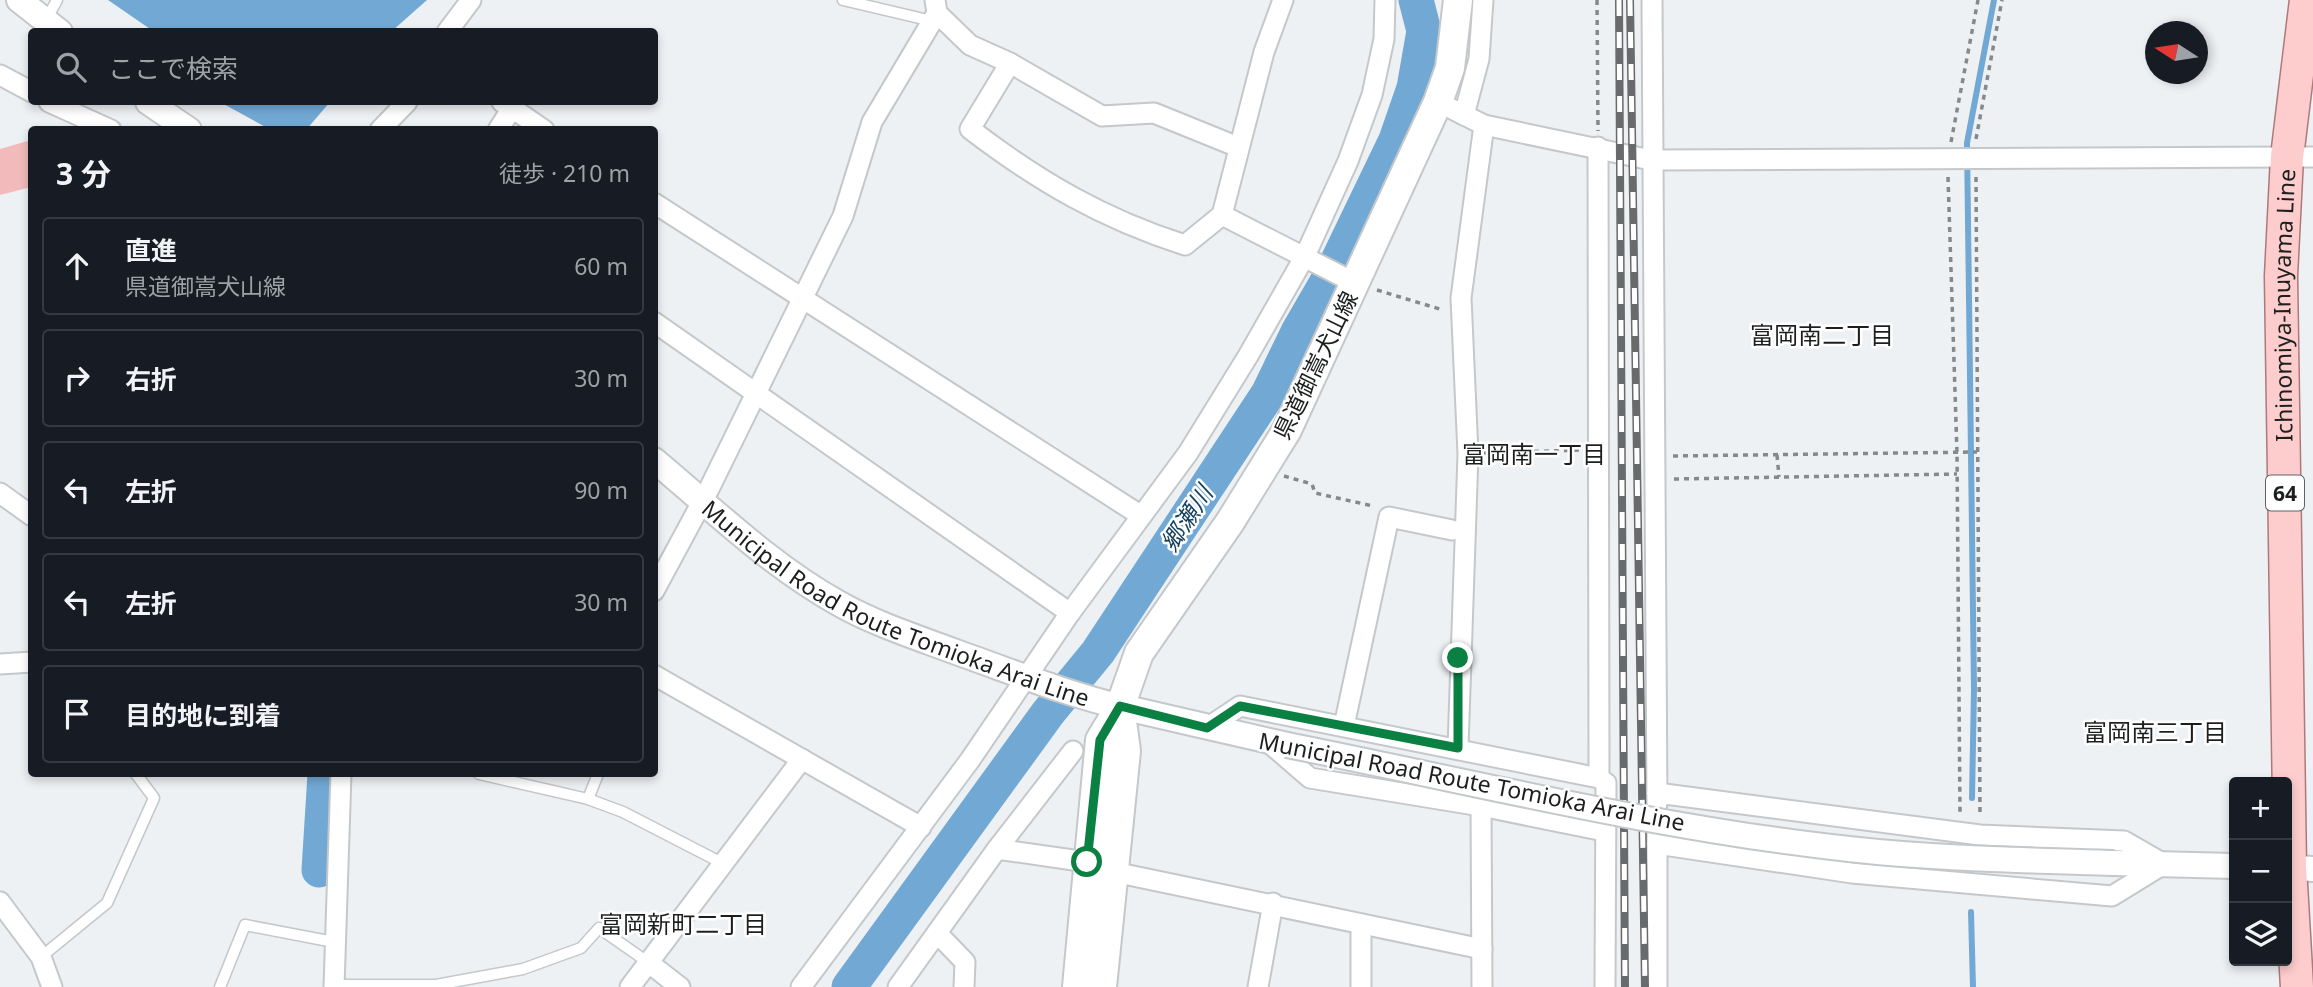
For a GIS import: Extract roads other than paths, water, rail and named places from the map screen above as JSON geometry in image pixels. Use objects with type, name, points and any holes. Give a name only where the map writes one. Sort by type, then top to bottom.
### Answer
[{"type":"main road","name":"県道御嵩犬山線","points":[[1077,987],[1100,740],[1120,706],[1139,653],[1287,430],[1438,102],[1450,68],[1458,0]]},
{"type":"main road","name":"Ichinomiya-Inuyama Line","points":[[2297,987],[2297,868],[2281,276],[2300,157],[2306,0]]},
{"type":"main road","name":"県道御嵩犬山線","points":[[1102,987],[1126,751],[1120,706]]},
{"type":"street","points":[[19,0],[54,17]]},
{"type":"street","points":[[450,28],[471,0]]},
{"type":"street","points":[[1010,63],[970,129],[1024,171],[1133,229],[1185,245],[1222,215],[1264,52],[1283,0]]},
{"type":"street","points":[[801,987],[921,827],[1028,678],[1070,613],[1188,453],[1305,256],[1348,161],[1372,95],[1384,39],[1385,0]]},
{"type":"street","points":[[1464,115],[1479,59],[1483,0]]},
{"type":"street","points":[[1652,0],[1657,987]]},
{"type":"street","points":[[658,583],[843,216],[872,122],[934,11],[970,45],[1010,63],[1102,116],[1154,113],[1238,147]]},
{"type":"street","points":[[0,75],[28,90]]},
{"type":"street","points":[[1438,102],[1484,125],[1651,160],[2300,157]]},
{"type":"street","points":[[56,105],[102,126]]},
{"type":"street","points":[[152,105],[183,126]]},
{"type":"street","points":[[371,126],[388,105]]},
{"type":"street","points":[[384,126],[404,105]]},
{"type":"street","points":[[499,126],[507,105],[538,126]]},
{"type":"street","points":[[1458,748],[1468,454],[1461,298],[1484,125]]},
{"type":"street","points":[[1598,147],[1599,778]]},
{"type":"street","points":[[658,206],[1140,515]]},
{"type":"street","points":[[1222,215],[1355,282]]},
{"type":"street","points":[[658,325],[1070,613]]},
{"type":"street","name":"Municipal Road Route Tomioka Arai Line","points":[[658,463],[702,500],[715,516],[838,603],[894,629],[1028,678],[1120,706],[1277,743],[1670,821],[1847,849],[1937,857],[2229,866]]},
{"type":"street","points":[[0,493],[28,513]]},
{"type":"street","points":[[1344,726],[1390,517],[1452,530]]},
{"type":"street","points":[[0,664],[28,662]]},
{"type":"street","points":[[658,677],[921,827]]},
{"type":"street","points":[[1207,728],[1240,706],[1599,778],[1606,783],[1605,987]]},
{"type":"street","points":[[1277,743],[1310,778],[1481,806],[1604,831]]},
{"type":"street","points":[[898,987],[1073,751]]},
{"type":"street","points":[[630,987],[802,759]]},
{"type":"street","points":[[334,986],[341,777]]},
{"type":"street","points":[[1657,793],[1970,834],[2124,841],[2164,864],[2112,896],[1852,873],[1657,844]]},
{"type":"street","points":[[1481,806],[1482,987]]},
{"type":"street","points":[[998,849],[1087,862]]},
{"type":"street","points":[[1114,872],[1273,903],[1482,949]]},
{"type":"street","points":[[0,902],[41,957],[52,987]]},
{"type":"street","points":[[1258,987],[1273,903]]},
{"type":"street","points":[[1361,924],[1361,987]]},
{"type":"street","points":[[937,933],[965,962],[964,987]]},
{"type":"street","points":[[649,963],[680,987]]},
{"type":"lane","points":[[843,0],[934,11]]},
{"type":"lane","points":[[41,957],[107,903],[153,798],[138,777]]},
{"type":"lane","points":[[492,777],[588,799],[623,812],[722,863]]},
{"type":"lane","points":[[588,799],[597,777]]},
{"type":"lane","points":[[220,987],[245,925],[334,942]]},
{"type":"lane","points":[[334,986],[436,985],[523,969],[581,947],[599,928],[649,963]]},
{"type":"water","points":[[108,0],[427,0],[395,28],[149,28]]},
{"type":"water","points":[[225,105],[327,105],[309,126],[264,126]]},
{"type":"waterway","name":"郷瀬川","points":[[849,987],[1048,713],[1098,652],[1268,394],[1298,332],[1331,275],[1396,140],[1414,88],[1424,31],[1416,0]]},
{"type":"waterway","points":[[1972,798],[1974,689],[1967,143],[1994,0]]},
{"type":"waterway","points":[[319,870],[325,777]]},
{"type":"waterway","points":[[1971,912],[1973,987]]},
{"type":"railway","points":[[1619,0],[1625,987]]},
{"type":"railway","points":[[1630,0],[1645,987]]},
{"type":"district","name":"富岡南二丁目","points":[[1822,334]]},
{"type":"district","name":"富岡南一丁目","points":[[1534,453]]},
{"type":"district","name":"富岡南三丁目","points":[[2155,731]]},
{"type":"district","name":"富岡新町二丁目","points":[[683,923]]}]
